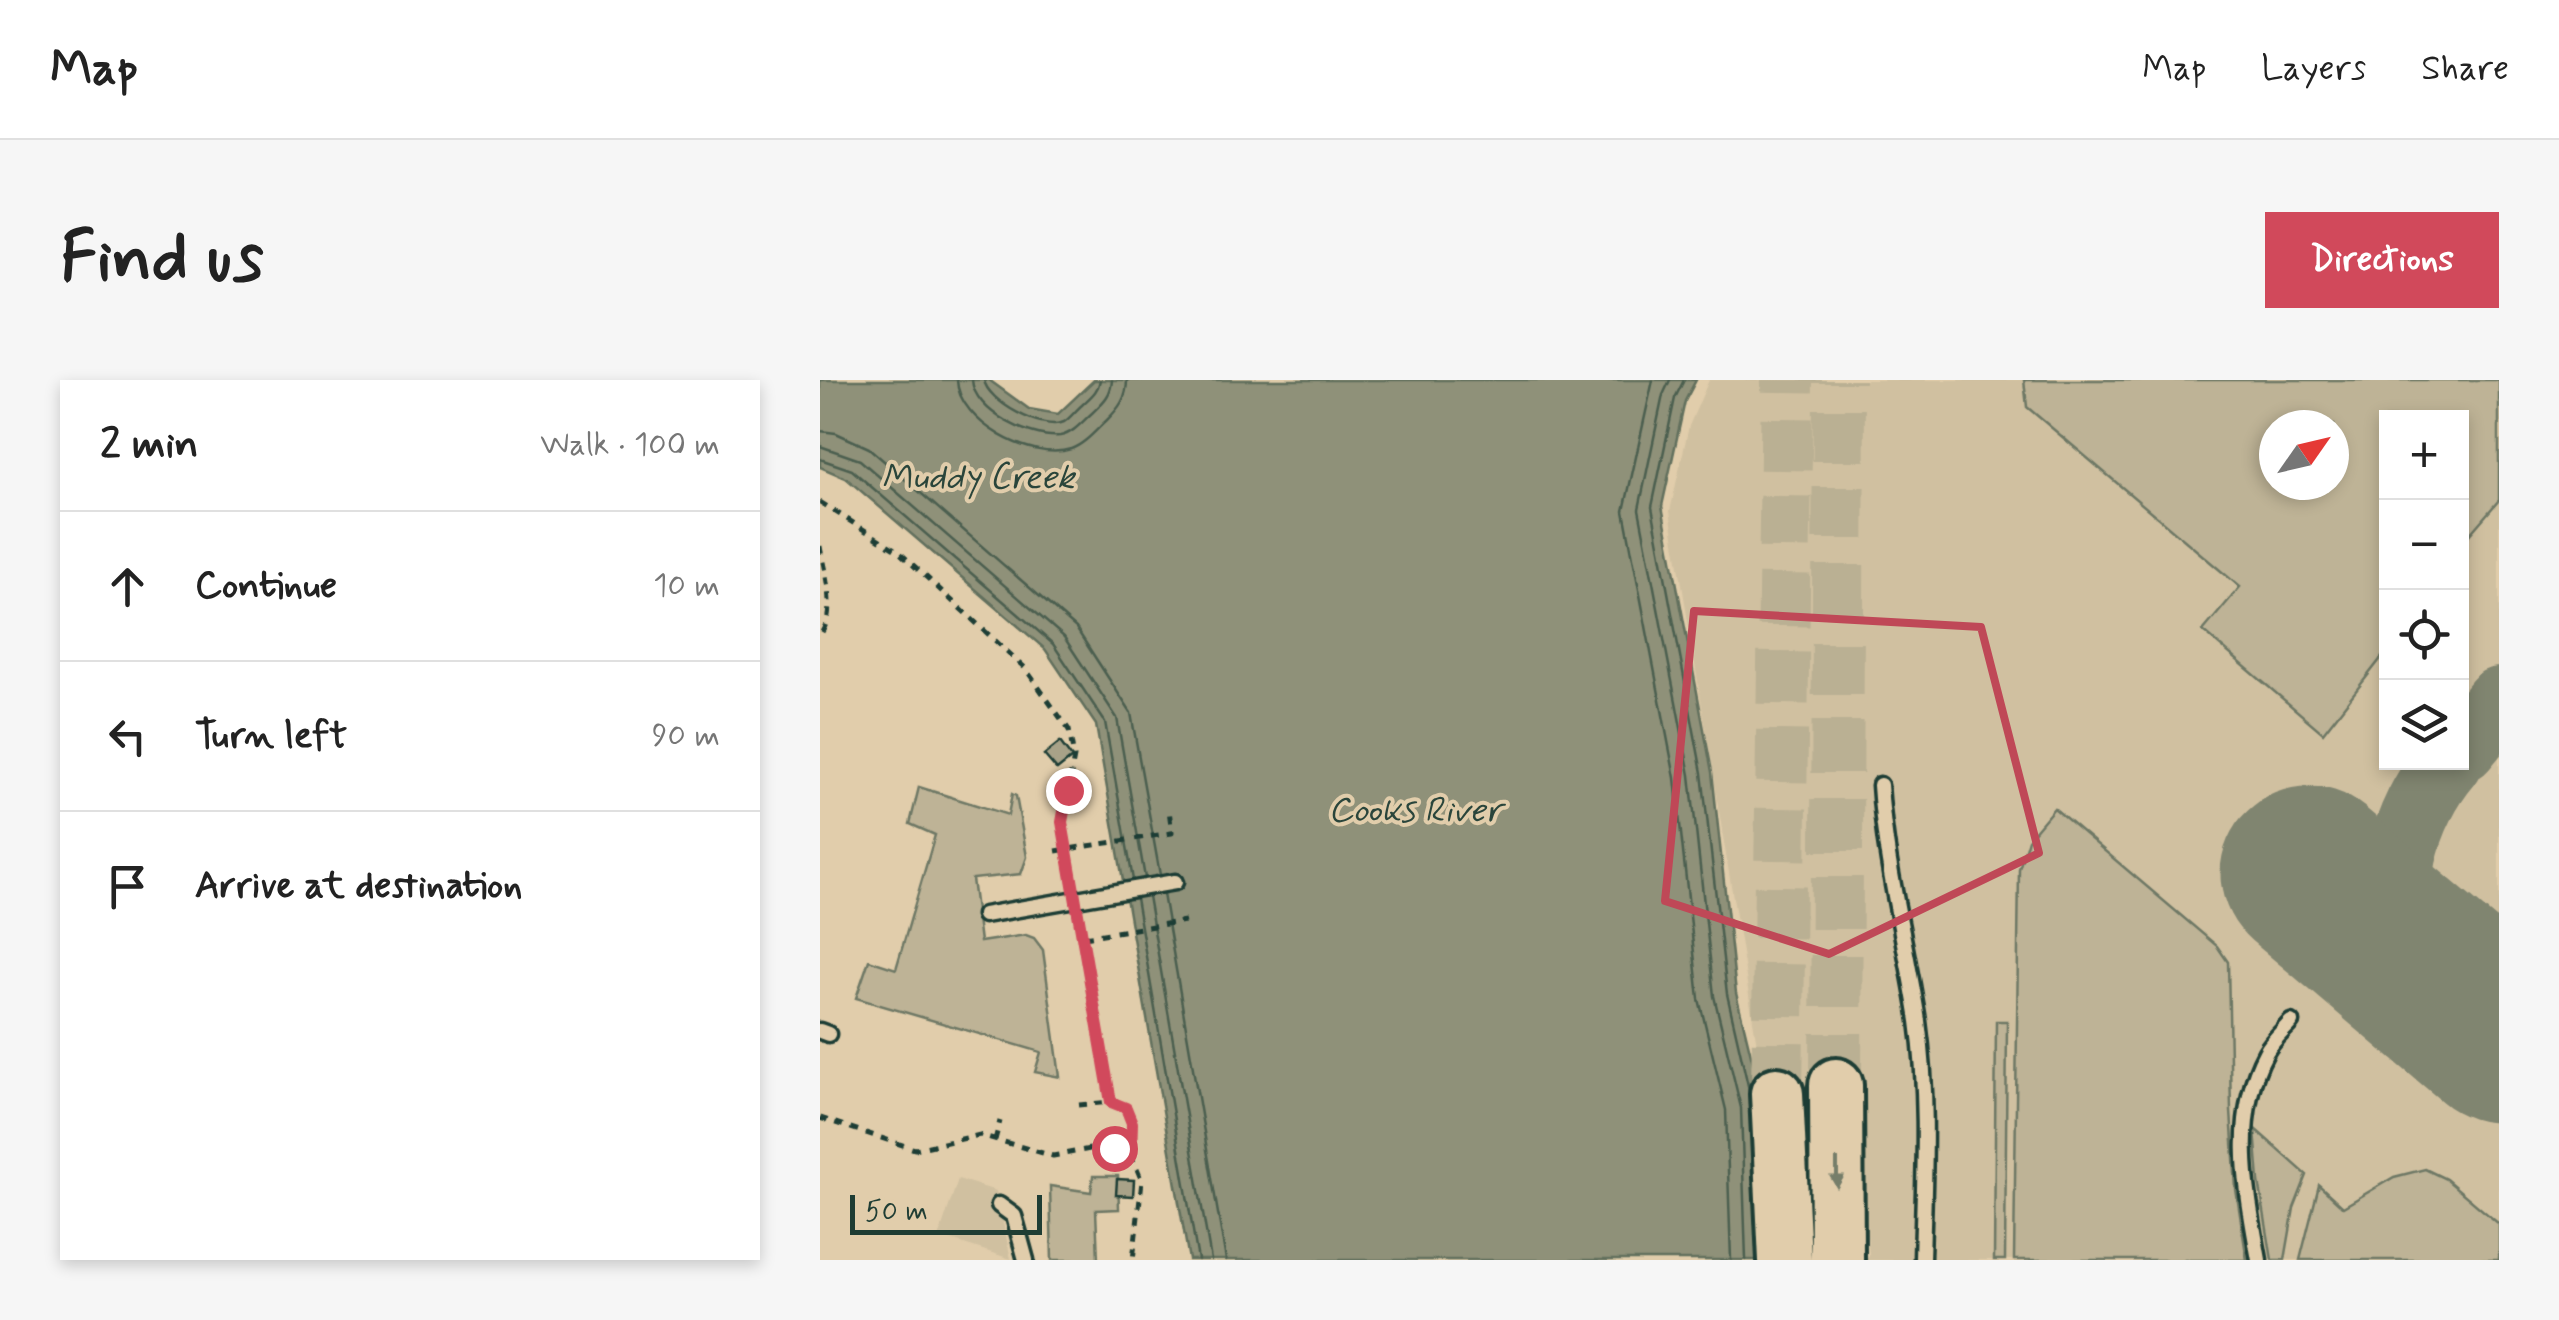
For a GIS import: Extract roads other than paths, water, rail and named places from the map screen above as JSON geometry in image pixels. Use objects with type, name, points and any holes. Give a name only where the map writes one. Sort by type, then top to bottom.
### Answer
[{"type":"highway","points":[[1836,1085],[1837,1260]]},
{"type":"highway","points":[[1777,1094],[1785,1260]]},
{"type":"lane","points":[[1880,785],[1889,872],[1918,1020],[1924,1076],[1922,1260]]},
{"type":"lane","points":[[984,915],[1175,882]]},
{"type":"lane","points":[[2259,1260],[2249,1203],[2243,1128],[2266,1050],[2291,1022]]},
{"type":"lane","points":[[999,1204],[1014,1216],[1026,1260]]},
{"type":"water","name":"Cooks River","points":[[820,380],[989,380],[1029,409],[1058,414],[1094,380],[1696,380],[1685,401],[1662,506],[1712,772],[1736,993],[1763,1105],[1768,1260],[1189,1260],[1096,725],[1045,649],[846,478],[820,467]]},
{"type":"tunnel","points":[[1777,1094],[1787,380]]},
{"type":"tunnel","points":[[1836,1085],[1839,380]]},
{"type":"water label","name":"Muddy Creek","points":[[978,478]]}]
